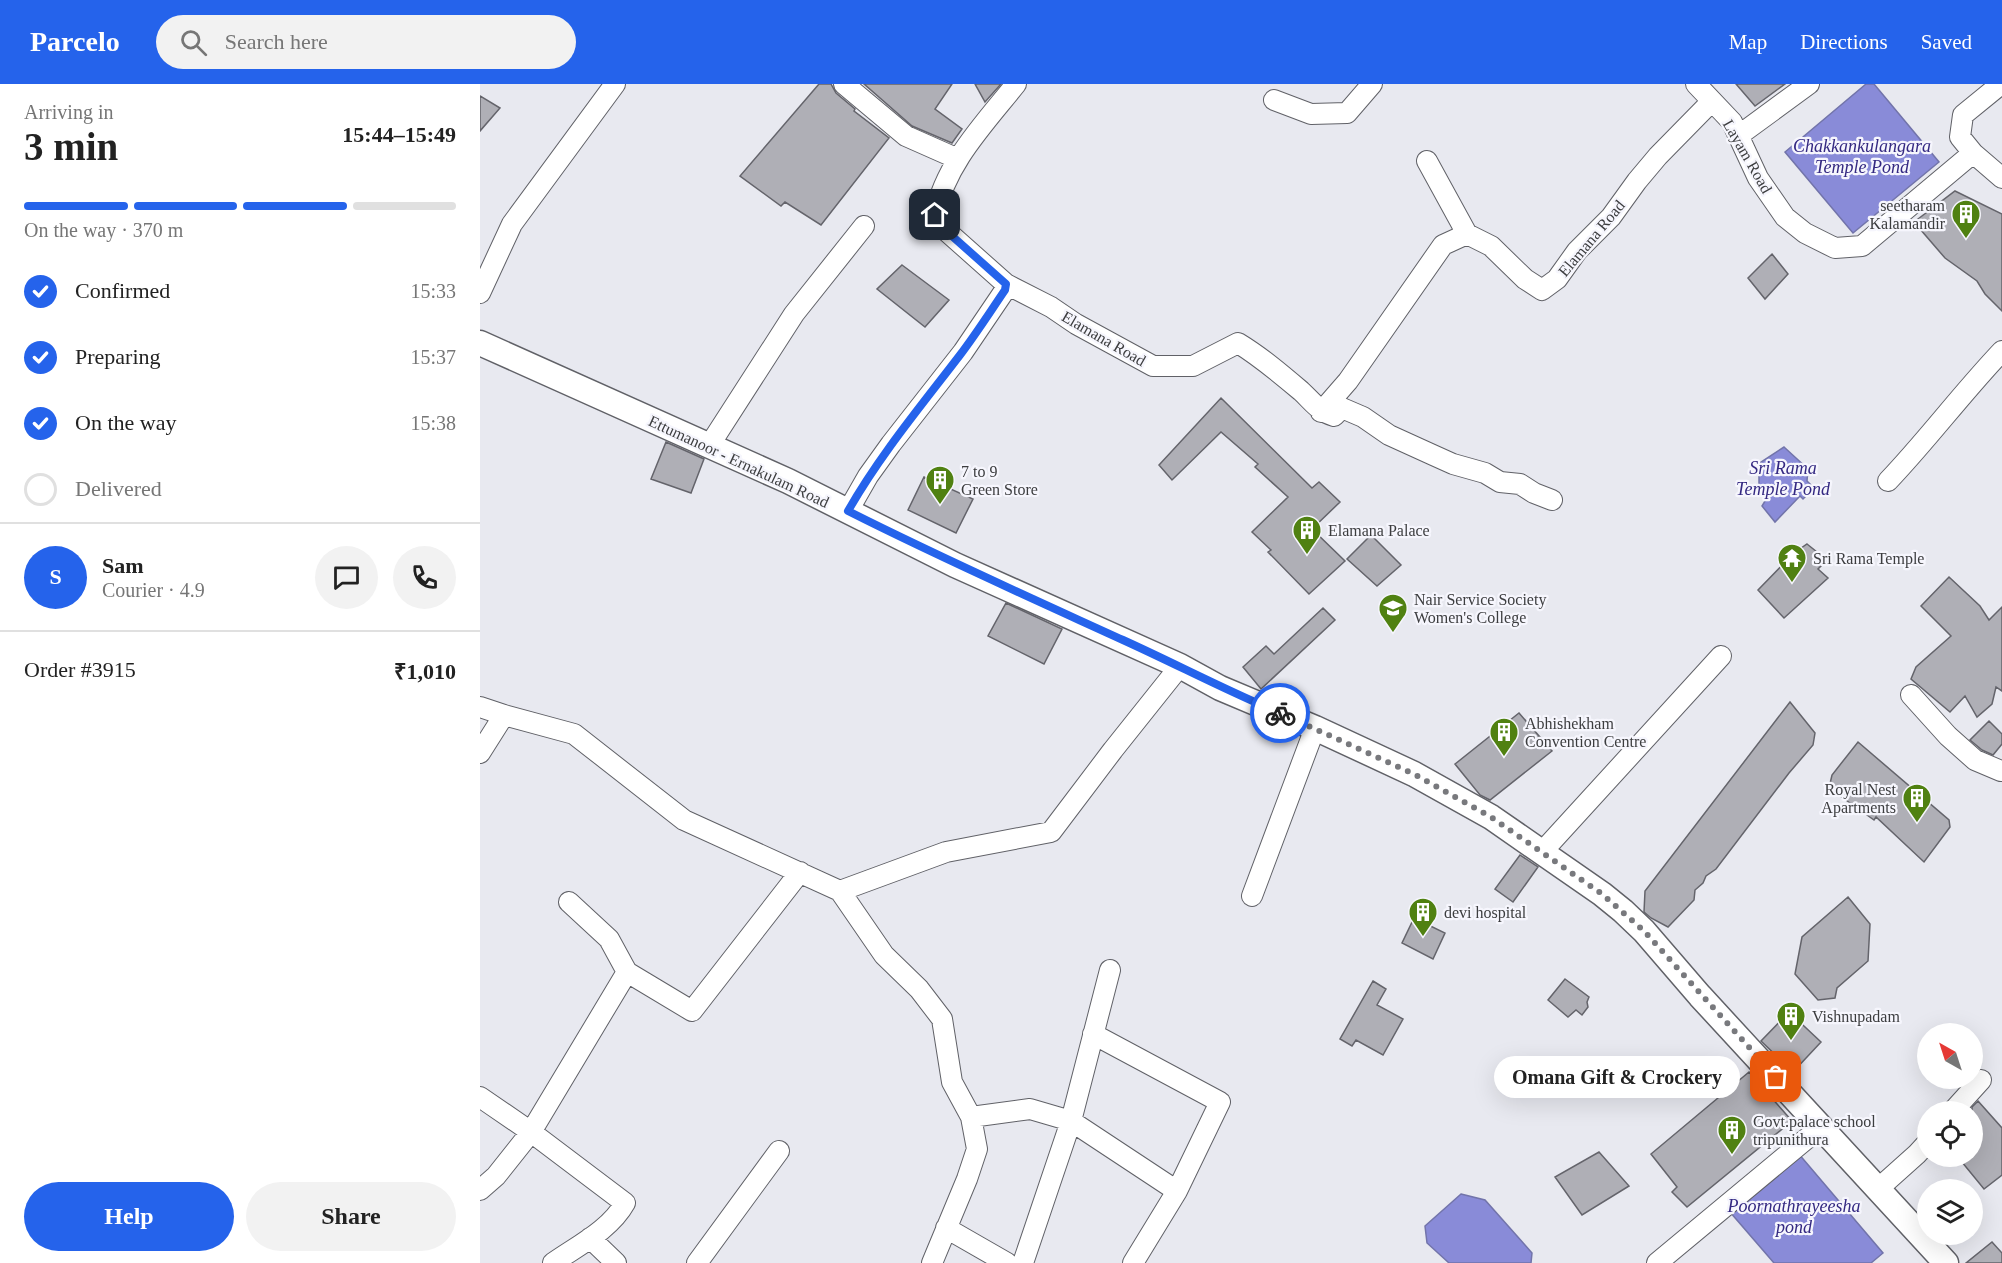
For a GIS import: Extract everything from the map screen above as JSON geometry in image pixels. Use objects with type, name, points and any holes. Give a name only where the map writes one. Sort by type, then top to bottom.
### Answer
[{"type":"main road","name":"Ettumanoor - Ernakulam Road","points":[[480,343],[788,481],[955,565],[1414,774],[1491,817],[1602,894],[1644,931],[1700,996],[1946,1263]]},
{"type":"street","points":[[480,293],[512,224],[615,84]]},
{"type":"street","points":[[844,84],[906,136],[958,159]]},
{"type":"street","points":[[848,511],[868,476],[919,406],[963,352],[1005,290],[1006,284],[943,228],[935,215],[939,195],[958,159],[1016,84]]},
{"type":"street","points":[[1274,100],[1311,114],[1347,113],[1372,84]]},
{"type":"street","name":"Layam Road","points":[[1696,84],[1732,122],[1758,178],[1785,217],[1805,233],[1835,248],[1862,246],[1973,153]]},
{"type":"street","points":[[1738,136],[1809,84]]},
{"type":"street","points":[[2001,84],[1963,115],[1960,137],[1973,153],[2002,178]]},
{"type":"street","name":"Elamana Road","points":[[1467,234],[1491,246],[1526,279],[1542,290],[1557,279],[1577,251],[1611,217],[1658,156],[1712,101]]},
{"type":"street","points":[[1427,161],[1467,234],[1443,245],[1348,381],[1321,412],[1334,416],[1342,408],[1363,417],[1389,435],[1443,460],[1485,473],[1500,482],[1520,483],[1534,493],[1552,500]]},
{"type":"street","points":[[709,446],[794,314],[864,226]]},
{"type":"street","name":"Elamana Road","points":[[1006,284],[1153,366],[1193,366],[1238,343],[1258,355],[1313,401],[1321,412]]},
{"type":"street","points":[[1887,481],[2002,351]]},
{"type":"street","points":[[1542,852],[1720,656]]},
{"type":"street","points":[[840,891],[946,852],[1051,832],[1180,666]]},
{"type":"street","points":[[1911,695],[1948,736],[1974,760],[2001,771]]},
{"type":"street","points":[[480,707],[574,734],[684,820],[840,891],[884,955],[919,988],[942,1018],[952,1082],[971,1117],[977,1149],[932,1263]]},
{"type":"street","points":[[480,753],[504,715]]},
{"type":"street","points":[[1252,896],[1315,728]]},
{"type":"street","points":[[569,902],[609,939],[627,972],[692,1011],[800,873]]},
{"type":"street","points":[[1023,1263],[1071,1121],[1110,970]]},
{"type":"street","points":[[480,1190],[496,1176],[531,1132],[627,972]]},
{"type":"street","points":[[1094,1034],[1220,1101],[1177,1191],[1133,1263]]},
{"type":"street","points":[[1962,1101],[1973,1089]]},
{"type":"street","points":[[480,1097],[531,1132],[625,1203],[613,1220],[553,1263]]},
{"type":"street","points":[[971,1117],[1029,1109],[1071,1121],[1177,1191]]},
{"type":"street","points":[[1657,1263],[1822,1126]]},
{"type":"street","points":[[697,1263],[779,1151]]},
{"type":"street","points":[[1879,1188],[1917,1154]]},
{"type":"street","points":[[946,1228],[1007,1263]]},
{"type":"street","points":[[590,1238],[616,1263]]},
{"type":"water","name":"Chakkankulangara Temple Pond","points":[[1866,84],[1874,84],[1939,162],[1853,233],[1785,152]]},
{"type":"water","name":"Sri Rama Temple Pond","points":[[1784,447],[1808,469],[1807,481],[1814,488],[1803,499],[1800,496],[1775,522],[1762,506],[1767,498],[1759,489],[1759,475],[1755,466]]},
{"type":"water","name":"Poornathrayeesha pond","points":[[1798,1153],[1883,1253],[1871,1263],[1774,1263],[1730,1212]]},
{"type":"water","points":[[1461,1194],[1485,1200],[1532,1253],[1531,1263],[1449,1263],[1427,1243],[1425,1226]]},
{"type":"building","points":[[819,84],[831,84],[836,93],[855,109],[854,111],[889,138],[821,225],[785,202],[781,206],[740,176]]},
{"type":"building","points":[[864,84],[952,84],[935,109],[962,129],[952,143],[912,126]]},
{"type":"building","points":[[975,84],[1001,84],[985,102]]},
{"type":"building","points":[[1736,84],[1785,84],[1755,106]]},
{"type":"building","points":[[480,96],[500,108],[480,131]]},
{"type":"building","name":"seetharam Kalamandir","points":[[1955,191],[2002,214],[2002,311],[1985,294],[1977,281],[1945,258],[1914,222]]},
{"type":"building","points":[[1772,254],[1788,274],[1765,299],[1748,278]]},
{"type":"building","points":[[902,265],[949,300],[925,327],[877,289]]},
{"type":"building","points":[[1221,398],[1312,488],[1319,482],[1340,502],[1312,529],[1345,561],[1309,594],[1268,552],[1271,550],[1252,532],[1288,497],[1255,467],[1258,464],[1221,432],[1172,480],[1159,465]]},
{"type":"building","points":[[666,442],[704,459],[691,493],[651,479]]},
{"type":"building","name":"7 to 9 Green Store","points":[[924,477],[973,499],[956,533],[908,510]]},
{"type":"building","points":[[1371,535],[1401,565],[1377,586],[1347,559]]},
{"type":"building","name":"Sri Rama Temple","points":[[1807,544],[1827,560],[1818,569],[1828,578],[1784,618],[1758,590],[1794,553]]},
{"type":"building","points":[[1949,577],[1980,606],[1989,620],[2002,607],[2002,691],[1996,687],[1992,704],[1977,717],[1965,696],[1950,712],[1911,679],[1916,667],[1951,636],[1921,606]]},
{"type":"building","points":[[1006,603],[1062,629],[1044,664],[988,636]]},
{"type":"building","points":[[1323,608],[1335,620],[1261,689],[1243,667],[1266,646],[1274,654]]},
{"type":"building","points":[[1790,702],[1815,733],[1813,745],[1716,869],[1706,876],[1703,883],[1695,890],[1694,900],[1668,927],[1651,918],[1644,912],[1645,891]]},
{"type":"building","name":"Abhishekham Convention Centre","points":[[1519,713],[1552,751],[1490,800],[1480,795],[1455,764]]},
{"type":"building","points":[[1989,721],[2002,734],[2002,744],[1993,755],[1982,750],[1970,740]]},
{"type":"building","points":[[1858,742],[1949,820],[1950,827],[1924,862],[1876,817],[1874,820],[1829,788],[1832,775]]},
{"type":"building","points":[[1520,855],[1538,867],[1513,902],[1495,889]]},
{"type":"building","points":[[1848,897],[1870,924],[1868,961],[1837,988],[1835,998],[1818,1000],[1795,974],[1802,937]]},
{"type":"building","name":"devi hospital","points":[[1414,918],[1445,933],[1433,959],[1402,943]]},
{"type":"building","points":[[1565,979],[1589,997],[1588,1007],[1582,1015],[1576,1010],[1568,1017],[1548,1000]]},
{"type":"building","points":[[1373,981],[1386,989],[1377,1005],[1403,1019],[1383,1055],[1356,1040],[1352,1046],[1340,1039]]},
{"type":"building","name":"Vishnupadam","points":[[1789,1012],[1821,1042],[1793,1072],[1761,1041]]},
{"type":"building","points":[[1749,1072],[1792,1121],[1687,1207],[1672,1192],[1677,1187],[1651,1154]]},
{"type":"building","points":[[1983,1107],[2002,1128],[2002,1175],[1984,1189],[1983,1179],[1976,1179],[1966,1167],[1983,1167]]},
{"type":"building","points":[[1599,1152],[1629,1186],[1582,1215],[1555,1177]]},
{"type":"building","points":[[1992,1242],[2002,1253],[2002,1263],[1966,1263]]},
{"type":"way so far","points":[[1280,713],[1414,774],[1491,817],[1602,894],[1644,931],[1700,996],[1776,1077]]},
{"type":"place","name":"seetharam Kalamandir","points":[[1966,240]]},
{"type":"place","name":"7 to 9 Green Store","points":[[940,506]]},
{"type":"place","name":"Elamana Palace","points":[[1307,556]]},
{"type":"place","name":"Sri Rama Temple","points":[[1792,584]]},
{"type":"place","name":"Nair Service Society Women's College","points":[[1393,634]]},
{"type":"place","name":"Abhishekham Convention Centre","points":[[1504,758]]},
{"type":"place","name":"Royal Nest Apartments","points":[[1917,824]]},
{"type":"place","name":"devi hospital","points":[[1423,938]]},
{"type":"place","name":"Vishnupadam","points":[[1791,1042]]},
{"type":"place","name":"Omana Gift & Crockery","points":[[1776,1077]]},
{"type":"place","name":"Govt.palace school tripunithura","points":[[1732,1156]]},
{"type":"route","points":[[935,215],[943,228],[1006,284],[1005,290],[963,352],[919,406],[868,476],[848,511],[955,565],[1280,713]]}]
